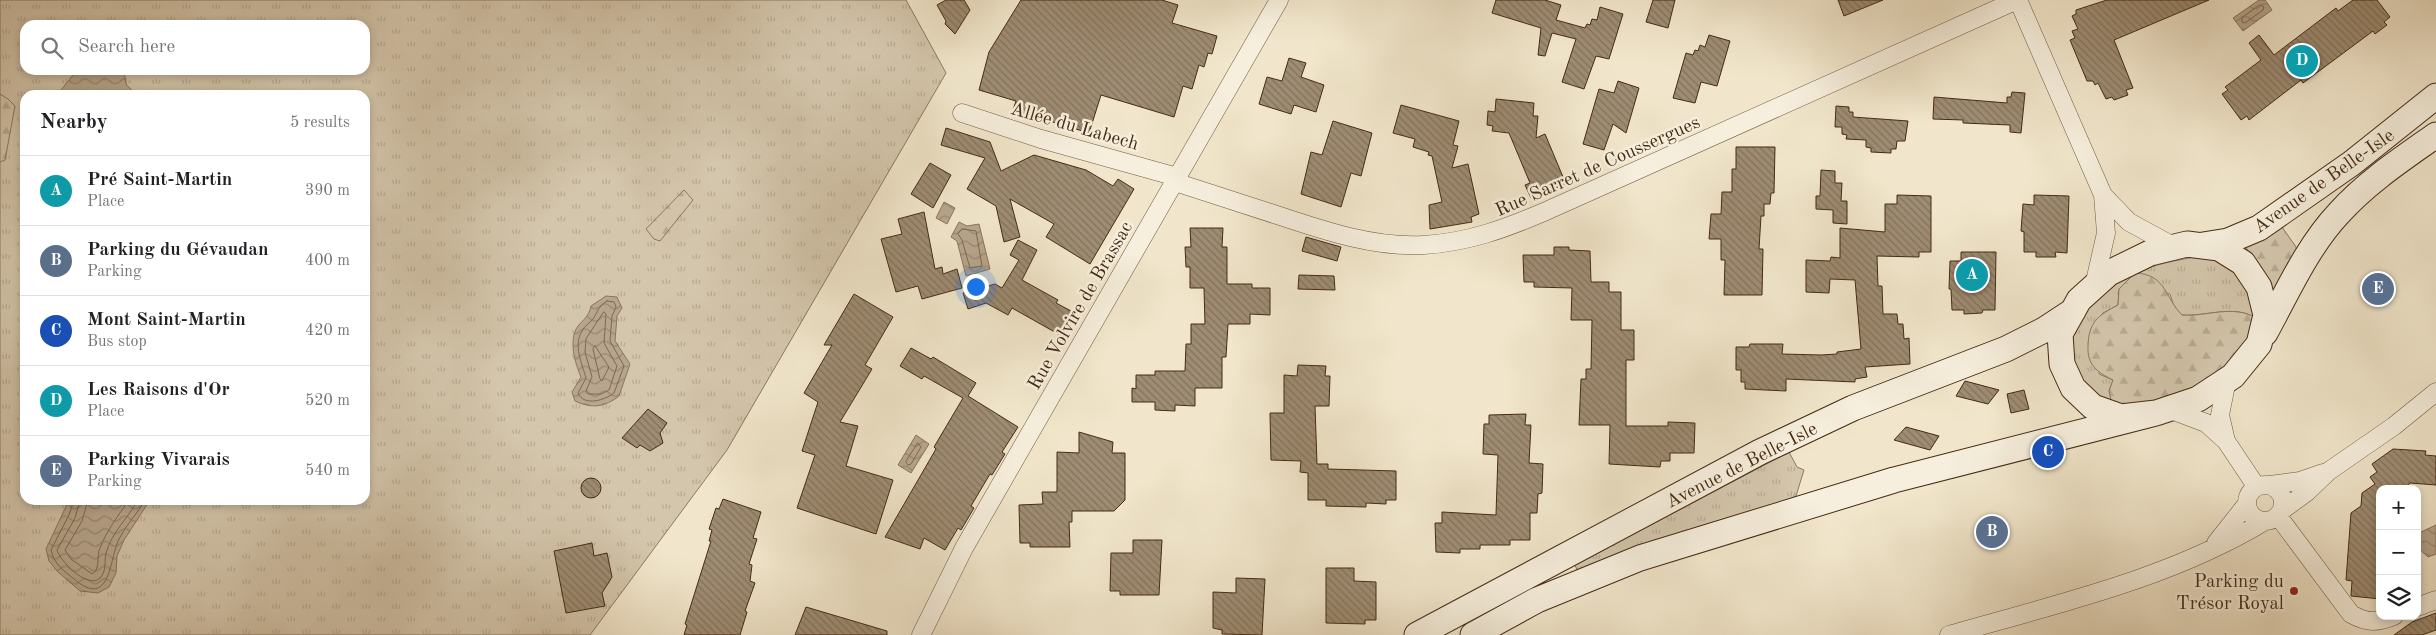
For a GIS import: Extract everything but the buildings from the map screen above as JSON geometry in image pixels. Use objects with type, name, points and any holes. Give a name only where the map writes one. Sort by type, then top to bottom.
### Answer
[{"type":"street","name":"Rue Volvire de Brassac","points":[[921,635],[964,548],[1279,0]]},
{"type":"street","name":"Rue Sarret de Coussergues","points":[[1176,180],[1320,229],[1378,243],[1423,246],[1467,240],[1492,234],[1553,208],[2018,0]]},
{"type":"street","points":[[2018,0],[2103,196],[2106,233],[2094,286]]},
{"type":"street","name":"Avenue de Belle-Isle","points":[[2200,246],[2228,241],[2259,228],[2352,163],[2436,96]]},
{"type":"street","name":"Allée du Labech","points":[[962,113],[1176,180]]},
{"type":"street","name":"Avenue de Belle-Isle","points":[[2162,411],[2198,399],[2233,376],[2259,344],[2310,253],[2337,215],[2366,185],[2436,135]]},
{"type":"street","points":[[2103,196],[2129,222],[2175,247]]},
{"type":"street","points":[[2259,344],[2266,315],[2259,287],[2243,263],[2219,248],[2186,244],[2150,253],[2109,273],[2079,300],[2060,334],[2062,364],[2073,388],[2093,407],[2121,417],[2162,411],[2206,423],[2226,441],[2263,486],[2279,490],[2283,500],[2275,516]]},
{"type":"street","name":"Avenue de Belle-Isle","points":[[1417,635],[1760,452],[1852,408],[2013,346],[2044,330],[2073,311]]},
{"type":"street","points":[[2226,441],[2220,415],[2227,380]]},
{"type":"street","points":[[1950,635],[2128,583],[2168,568],[2240,536],[2275,516],[2308,492],[2329,471],[2394,426],[2436,392]]},
{"type":"street","points":[[1473,635],[1537,600],[1640,558],[1894,480],[2162,411]]},
{"type":"street","points":[[2212,548],[2246,505],[2248,494],[2263,486],[2300,481],[2329,471]]},
{"type":"street","points":[[2246,505],[2249,513],[2256,519],[2275,516]]},
{"type":"street","points":[[2275,516],[2351,614],[2363,620],[2376,622],[2382,620]]},
{"type":"street","points":[[2421,606],[2436,600]]},
{"type":"green space","points":[[0,0],[906,0],[946,73],[727,450],[590,635],[0,635]]},
{"type":"green space","points":[[0,94],[15,106],[5,160],[0,162]]},
{"type":"green space","points":[[684,190],[693,200],[660,241],[654,239],[646,229]]},
{"type":"green space","points":[[2282,227],[2296,247],[2298,265],[2273,299],[2258,266],[2245,246]]},
{"type":"green space","points":[[2200,256],[2223,260],[2251,287],[2256,318],[2247,314],[2229,311],[2182,315],[2174,307],[2170,294],[2119,289],[2118,305],[2103,313],[2099,374],[2113,380],[2109,391],[2126,407],[2096,394],[2085,384],[2076,369],[2071,353],[2071,338],[2076,323],[2085,310],[2108,288],[2136,272],[2159,264]]},
{"type":"green space","points":[[2135,273],[2145,274],[2159,282],[2182,315],[2229,311],[2247,314],[2256,318],[2242,355],[2188,395],[2126,407],[2111,400],[2109,391],[2113,380],[2098,371],[2089,358],[2090,331],[2092,325],[2100,316],[2118,305],[2119,289]]},
{"type":"green space","points":[[1789,452],[1797,467],[1804,470],[1796,496],[1766,510],[1579,575],[1575,565]]},
{"type":"water","points":[[2259,0],[2265,0],[2272,10],[2243,31],[2233,18]]},
{"type":"water","points":[[73,75],[125,75],[126,84],[131,90],[61,90]]},
{"type":"water","points":[[944,202],[955,208],[947,224],[936,218]]},
{"type":"water","points":[[959,222],[967,226],[979,224],[990,269],[966,276],[957,241],[951,237]]},
{"type":"water","points":[[606,296],[617,297],[622,308],[617,316],[615,341],[630,364],[619,396],[603,405],[581,404],[575,401],[572,392],[581,377],[575,358],[573,338],[578,326],[588,315],[591,306]]},
{"type":"water","points":[[916,435],[929,444],[911,473],[898,465]]},
{"type":"water","points":[[67,505],[147,505],[124,540],[117,556],[116,573],[109,587],[98,593],[80,591],[58,572],[49,561],[46,549]]},
{"type":"water","points":[[2436,525],[2436,554],[2428,557],[2421,551],[2421,532]]},
{"type":"place","name":"Les Raisons d'Or","points":[[2302,61]]},
{"type":"place","name":"Pré Saint-Martin","points":[[1972,275]]},
{"type":"place","name":"Parking Vivarais","points":[[2378,289]]},
{"type":"place","name":"Mont Saint-Martin","points":[[2048,452]]},
{"type":"place","name":"Parking du Gévaudan","points":[[1992,532]]},
{"type":"place","name":"Parking du Trésor Royal","points":[[2294,591]]}]
